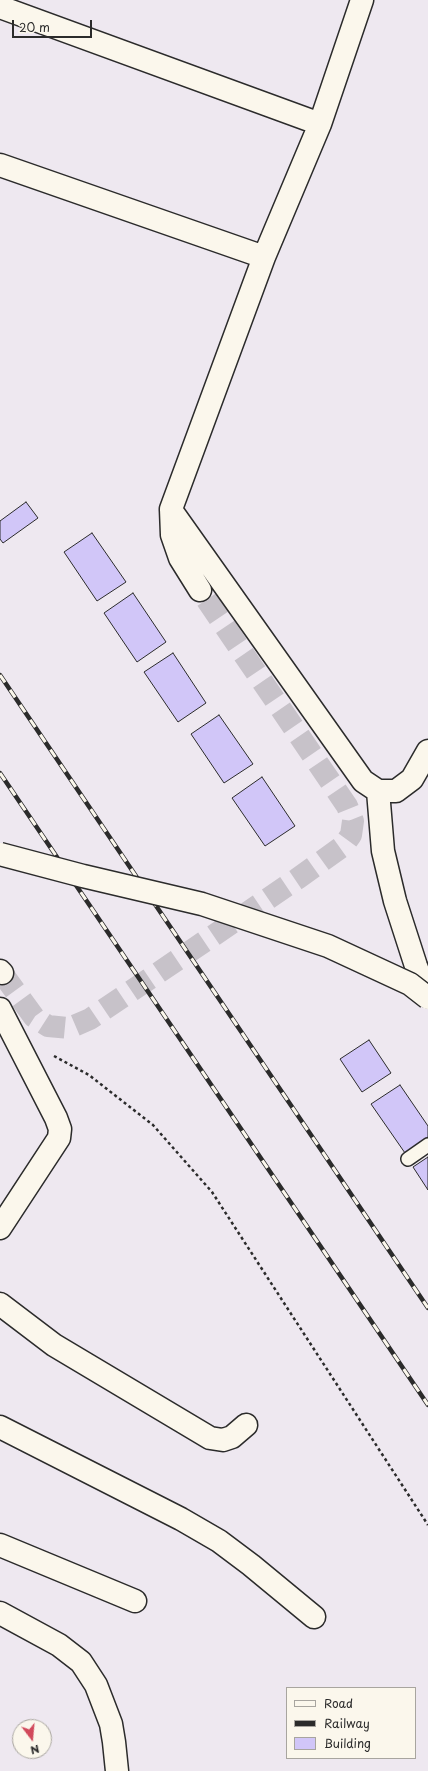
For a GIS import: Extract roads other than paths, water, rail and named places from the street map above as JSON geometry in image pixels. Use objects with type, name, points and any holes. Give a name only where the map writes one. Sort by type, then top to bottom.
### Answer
[{"type":"street","points":[[200,590],[180,558],[172,535],[171,509],[264,257],[320,124],[362,0]]},
{"type":"street","points":[[0,7],[320,124]]},
{"type":"street","points":[[0,164],[264,257]]},
{"type":"street","points":[[171,509],[363,781],[378,791],[396,791],[412,778],[428,751]]},
{"type":"street","points":[[378,791],[383,851],[396,901],[416,966],[428,997]]},
{"type":"street","points":[[0,854],[83,876],[202,904],[321,944],[410,984],[428,997]]},
{"type":"street","points":[[0,1009],[56,1118],[60,1129],[59,1138],[0,1228]]},
{"type":"street","points":[[0,1304],[54,1345],[210,1438],[223,1440],[232,1438],[246,1425]]},
{"type":"street","points":[[0,1427],[181,1519],[219,1541],[251,1565],[314,1617]]},
{"type":"street","points":[[0,1545],[135,1601]]},
{"type":"street","points":[[0,1613],[59,1645],[82,1662],[96,1685],[111,1724],[117,1771]]},
{"type":"lane","points":[[408,1159],[428,1145]]},
{"type":"tunnel","points":[[2,973],[34,1017],[48,1026],[69,1028],[90,1019],[297,879],[343,846],[351,835],[353,821],[347,806],[200,590]]},
{"type":"railway","points":[[0,675],[428,1308]]},
{"type":"railway","points":[[0,773],[428,1405]]}]
